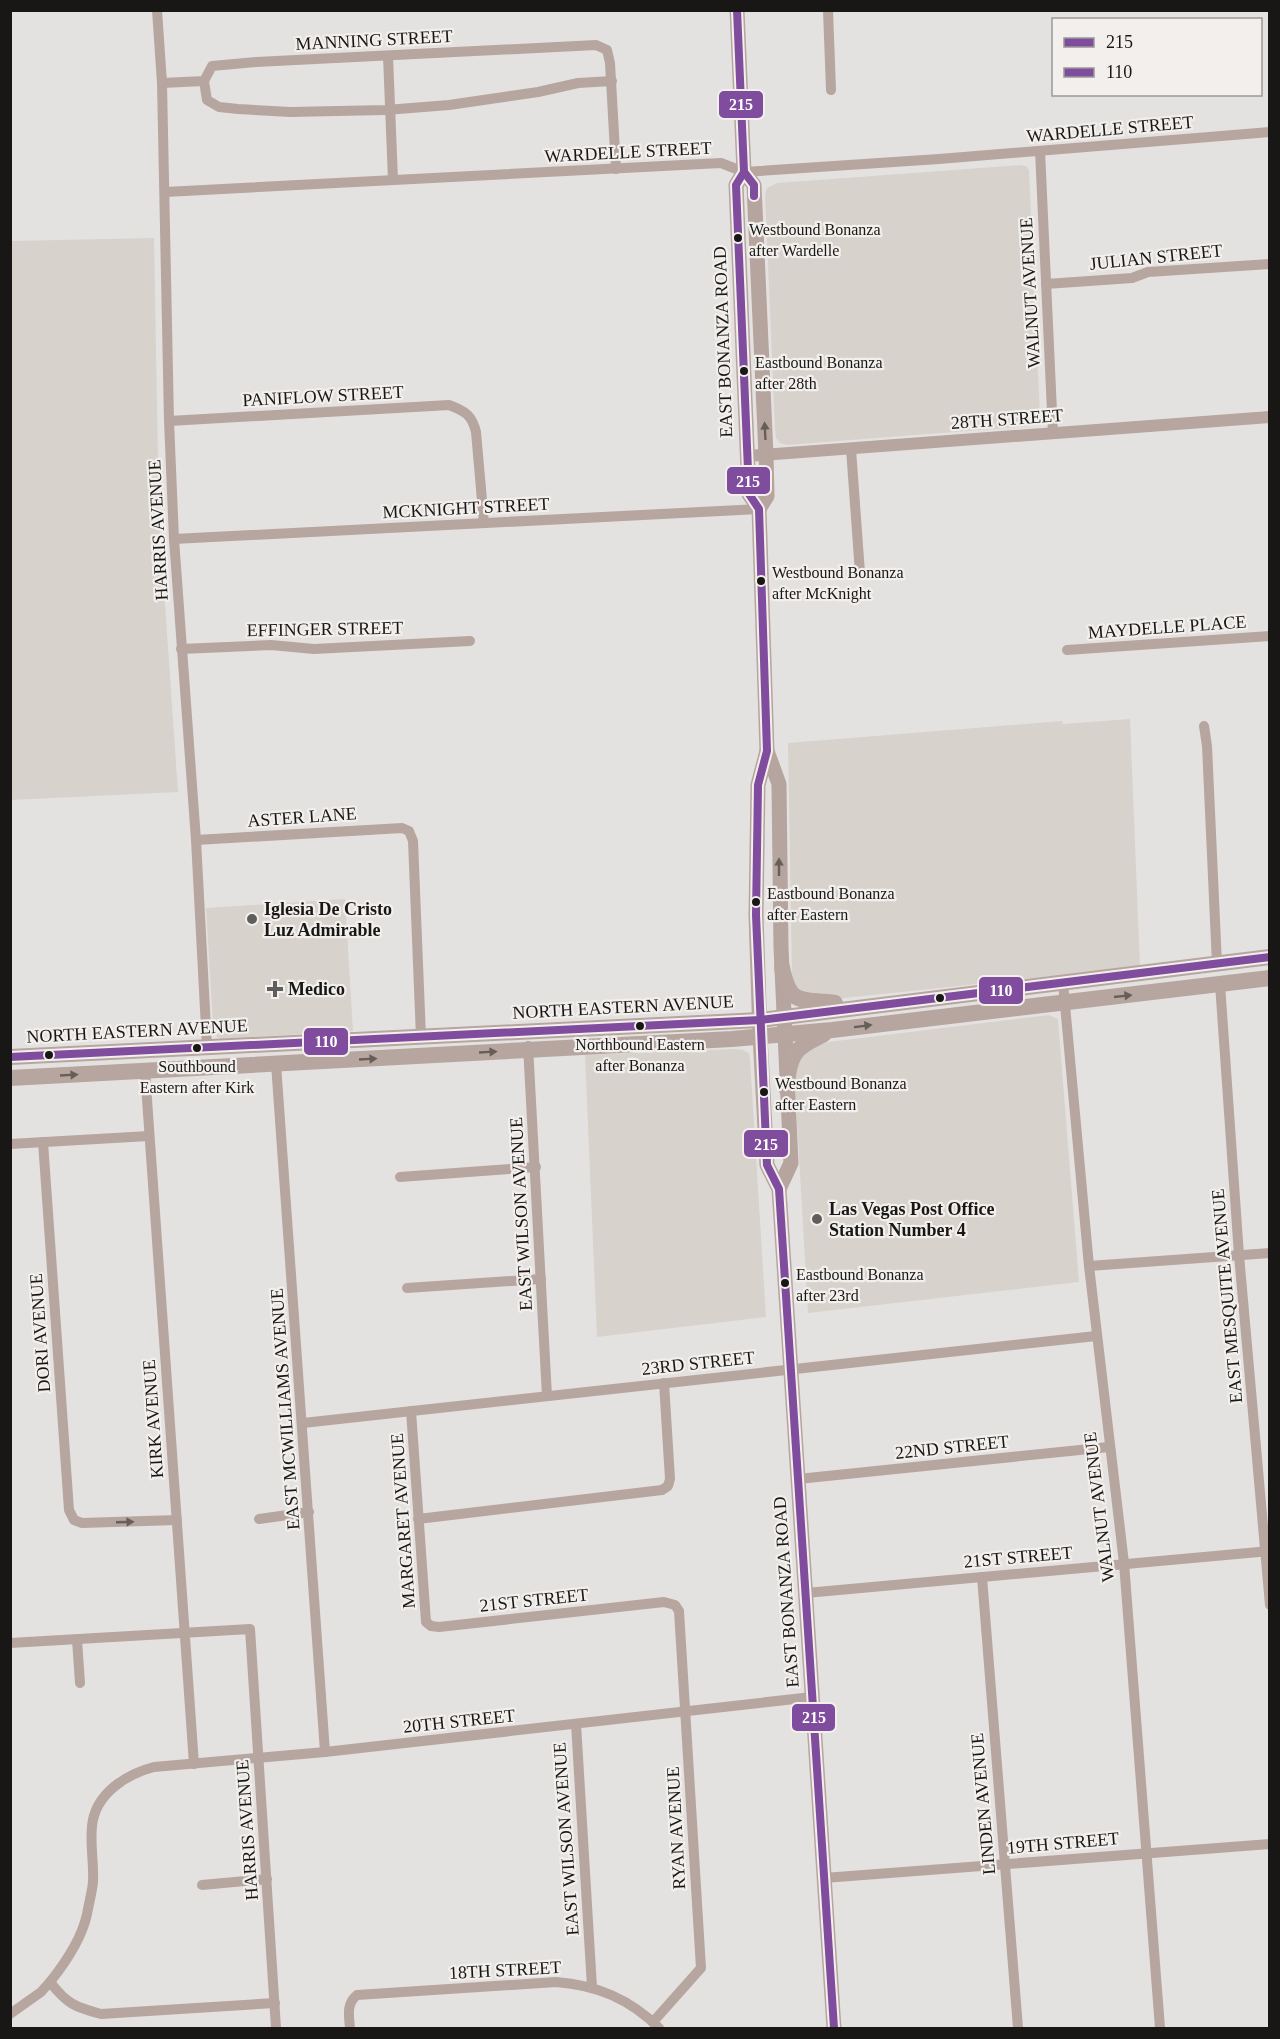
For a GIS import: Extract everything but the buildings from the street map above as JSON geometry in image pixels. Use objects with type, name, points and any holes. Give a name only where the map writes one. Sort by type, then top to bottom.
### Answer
[{"type":"main road","name":"EAST BONANZA ROAD","points":[[737,10],[744,172],[754,185],[766,455],[767,496],[759,509]]},
{"type":"main road","name":"EAST BONANZA ROAD","points":[[744,172],[736,184],[749,494],[759,509],[767,751],[758,785],[756,915],[760,1028],[767,1165],[779,1189],[834,2028]]},
{"type":"main road","name":"EAST BONANZA ROAD","points":[[767,751],[779,784],[782,967],[791,1163],[779,1189]]},
{"type":"main road","points":[[758,785],[769,819],[769,830],[779,841]]},
{"type":"main road","name":"NORTH EASTERN AVENUE","points":[[10,1078],[528,1050],[784,1026],[863,1008],[1269,957]]},
{"type":"main road","points":[[782,967],[786,987],[800,1000],[863,1008]]},
{"type":"main road","name":"NORTH EASTERN AVENUE","points":[[784,1026],[832,1030],[1269,978]]},
{"type":"main road","points":[[957,1015],[963,1006],[1001,1000],[1010,990]]},
{"type":"main road","name":"NORTH EASTERN AVENUE","points":[[10,1057],[527,1031],[760,1028]]},
{"type":"main road","points":[[786,1088],[795,1051],[804,1043],[832,1030]]},
{"type":"main road","points":[[276,1064],[280,1056],[362,1040]]},
{"type":"main road","points":[[114,1073],[130,1060],[194,1058],[207,1047]]},
{"type":"street","name":"HARRIS AVENUE","points":[[157,10],[162,83],[169,421],[174,539],[196,840],[207,1047]]},
{"type":"street","points":[[828,10],[831,90]]},
{"type":"street","name":"MANNING STREET","points":[[204,81],[212,66],[596,45],[607,50],[612,81]]},
{"type":"street","points":[[388,56],[393,180]]},
{"type":"street","points":[[162,83],[204,81],[207,100],[219,107],[290,112],[390,110],[448,105],[538,92],[578,83],[612,81],[616,169]]},
{"type":"street","name":"WARDELLE STREET","points":[[165,192],[721,163],[744,172],[1269,132]]},
{"type":"street","name":"WALNUT AVENUE","points":[[1040,151],[1053,433]]},
{"type":"street","name":"JULIAN STREET","points":[[1046,284],[1132,278],[1148,272],[1269,264]]},
{"type":"street","name":"PANIFLOW STREET","points":[[169,421],[449,405],[466,411],[473,420],[484,523]]},
{"type":"street","name":"28TH STREET","points":[[747,456],[1269,417]]},
{"type":"street","points":[[851,449],[860,573]]},
{"type":"street","name":"MCKNIGHT STREET","points":[[174,539],[759,509]]},
{"type":"street","name":"MAYDELLE PLACE","points":[[1067,650],[1269,636]]},
{"type":"street","name":"EFFINGER STREET","points":[[181,650],[271,645],[314,649],[470,641]]},
{"type":"street","points":[[1204,726],[1207,746],[1217,963]]},
{"type":"street","name":"ASTER LANE","points":[[196,840],[347,830],[402,828],[409,831],[412,841],[421,1037]]},
{"type":"street","name":"WALNUT AVENUE","points":[[1063,983],[1096,1336],[1124,1563],[1160,2028]]},
{"type":"street","name":"EAST MESQUITE AVENUE","points":[[1220,984],[1239,1255],[1267,1551],[1269,1605]]},
{"type":"street","name":"EAST WILSON AVENUE","points":[[527,1031],[547,1396]]},
{"type":"street","name":"EAST MCWILLIAMS AVENUE","points":[[276,1064],[325,1752]]},
{"type":"street","name":"KIRK AVENUE","points":[[145,1071],[194,1764]]},
{"type":"street","points":[[10,1144],[149,1136]]},
{"type":"street","name":"DORI AVENUE","points":[[43,1142],[69,1510],[74,1520],[82,1523],[177,1520]]},
{"type":"street","points":[[400,1177],[536,1167]]},
{"type":"street","points":[[1089,1266],[1269,1253]]},
{"type":"street","points":[[407,1288],[541,1279]]},
{"type":"street","name":"23RD STREET","points":[[303,1423],[1096,1336]]},
{"type":"street","points":[[418,1519],[662,1490],[668,1486],[670,1479],[664,1383]]},
{"type":"street","name":"MARGARET AVENUE","points":[[411,1411],[426,1622],[431,1626]]},
{"type":"street","name":"22ND STREET","points":[[798,1479],[1109,1447]]},
{"type":"street","points":[[259,1519],[309,1512]]},
{"type":"street","name":"21ST STREET","points":[[806,1593],[1267,1551]]},
{"type":"street","name":"LINDEN AVENUE","points":[[982,1577],[1018,2028]]},
{"type":"street","name":"21ST STREET","points":[[431,1626],[439,1627],[664,1602],[675,1605]]},
{"type":"street","name":"RYAN AVENUE","points":[[656,2025],[701,1968],[679,1611],[675,1605]]},
{"type":"street","name":"HARRIS AVENUE","points":[[185,1633],[250,1629],[276,2028]]},
{"type":"street","points":[[10,1644],[185,1633]]},
{"type":"street","points":[[77,1640],[80,1683]]},
{"type":"street","name":"20TH STREET","points":[[51,1982],[81,1932],[87,1916],[93,1881],[92,1824],[99,1803],[113,1786],[137,1771],[154,1767],[325,1752],[812,1697]]},
{"type":"street","name":"EAST WILSON AVENUE","points":[[576,1724],[592,1987]]},
{"type":"street","name":"19TH STREET","points":[[824,1878],[1269,1844]]},
{"type":"street","points":[[202,1885],[267,1879]]},
{"type":"street","points":[[10,2013],[41,1992],[51,1982],[63,1999],[82,2009],[101,2014],[275,2003]]},
{"type":"street","name":"18TH STREET","points":[[350,2028],[349,2006],[351,2000],[357,1995],[556,1982],[581,1984],[618,1997],[656,2025]]},
{"type":"shaded area","points":[[1026,166],[1029,170],[1040,416],[1038,423],[1032,426],[787,445],[780,443],[776,438],[775,429],[765,194],[767,188],[777,183]]},
{"type":"shaded area","points":[[154,238],[159,517],[178,792],[11,800],[11,241]]},
{"type":"shaded area","points":[[1130,719],[1140,967],[835,999],[798,991],[792,978],[788,743],[1062,721],[1063,724]]},
{"type":"shaded area","points":[[345,899],[353,1031],[221,1039],[216,1036],[213,1025],[206,908]]},
{"type":"shaded area","points":[[1049,1015],[1058,1019],[1079,1282],[808,1313],[794,1070],[797,1061],[820,1043]]},
{"type":"shaded area","points":[[735,1049],[749,1053],[750,1059],[766,1317],[597,1337],[585,1055]]},
{"type":"transit line","name":"215","points":[[737,10],[744,172],[754,185],[754,196]]},
{"type":"transit line","name":"215","points":[[744,172],[736,185],[749,494],[759,509],[767,751],[758,785],[756,915],[767,1165],[779,1189],[834,2028]]},
{"type":"transit line","name":"110","points":[[10,1057],[760,1020],[1270,957]]},
{"type":"place","name":"Westbound Bonanza after Wardelle","points":[[738,238]]},
{"type":"place","name":"Eastbound Bonanza after 28th","points":[[744,371]]},
{"type":"place","name":"Westbound Bonanza after McKnight","points":[[761,581]]},
{"type":"place","name":"Eastbound Bonanza after Eastern","points":[[756,902]]},
{"type":"place","name":"Iglesia De Cristo Luz Admirable","points":[[252,919]]},
{"type":"place","name":"Medico","points":[[275,989]]},
{"type":"place","name":"Northbound Eastern after Bonanza","points":[[640,1026]]},
{"type":"place","name":"Southbound Eastern after Kirk","points":[[197,1048]]},
{"type":"place","name":"Westbound Bonanza after Eastern","points":[[764,1092]]},
{"type":"place","name":"Las Vegas Post Office Station Number 4","points":[[817,1219]]},
{"type":"place","name":"Eastbound Bonanza after 23rd","points":[[785,1283]]}]
